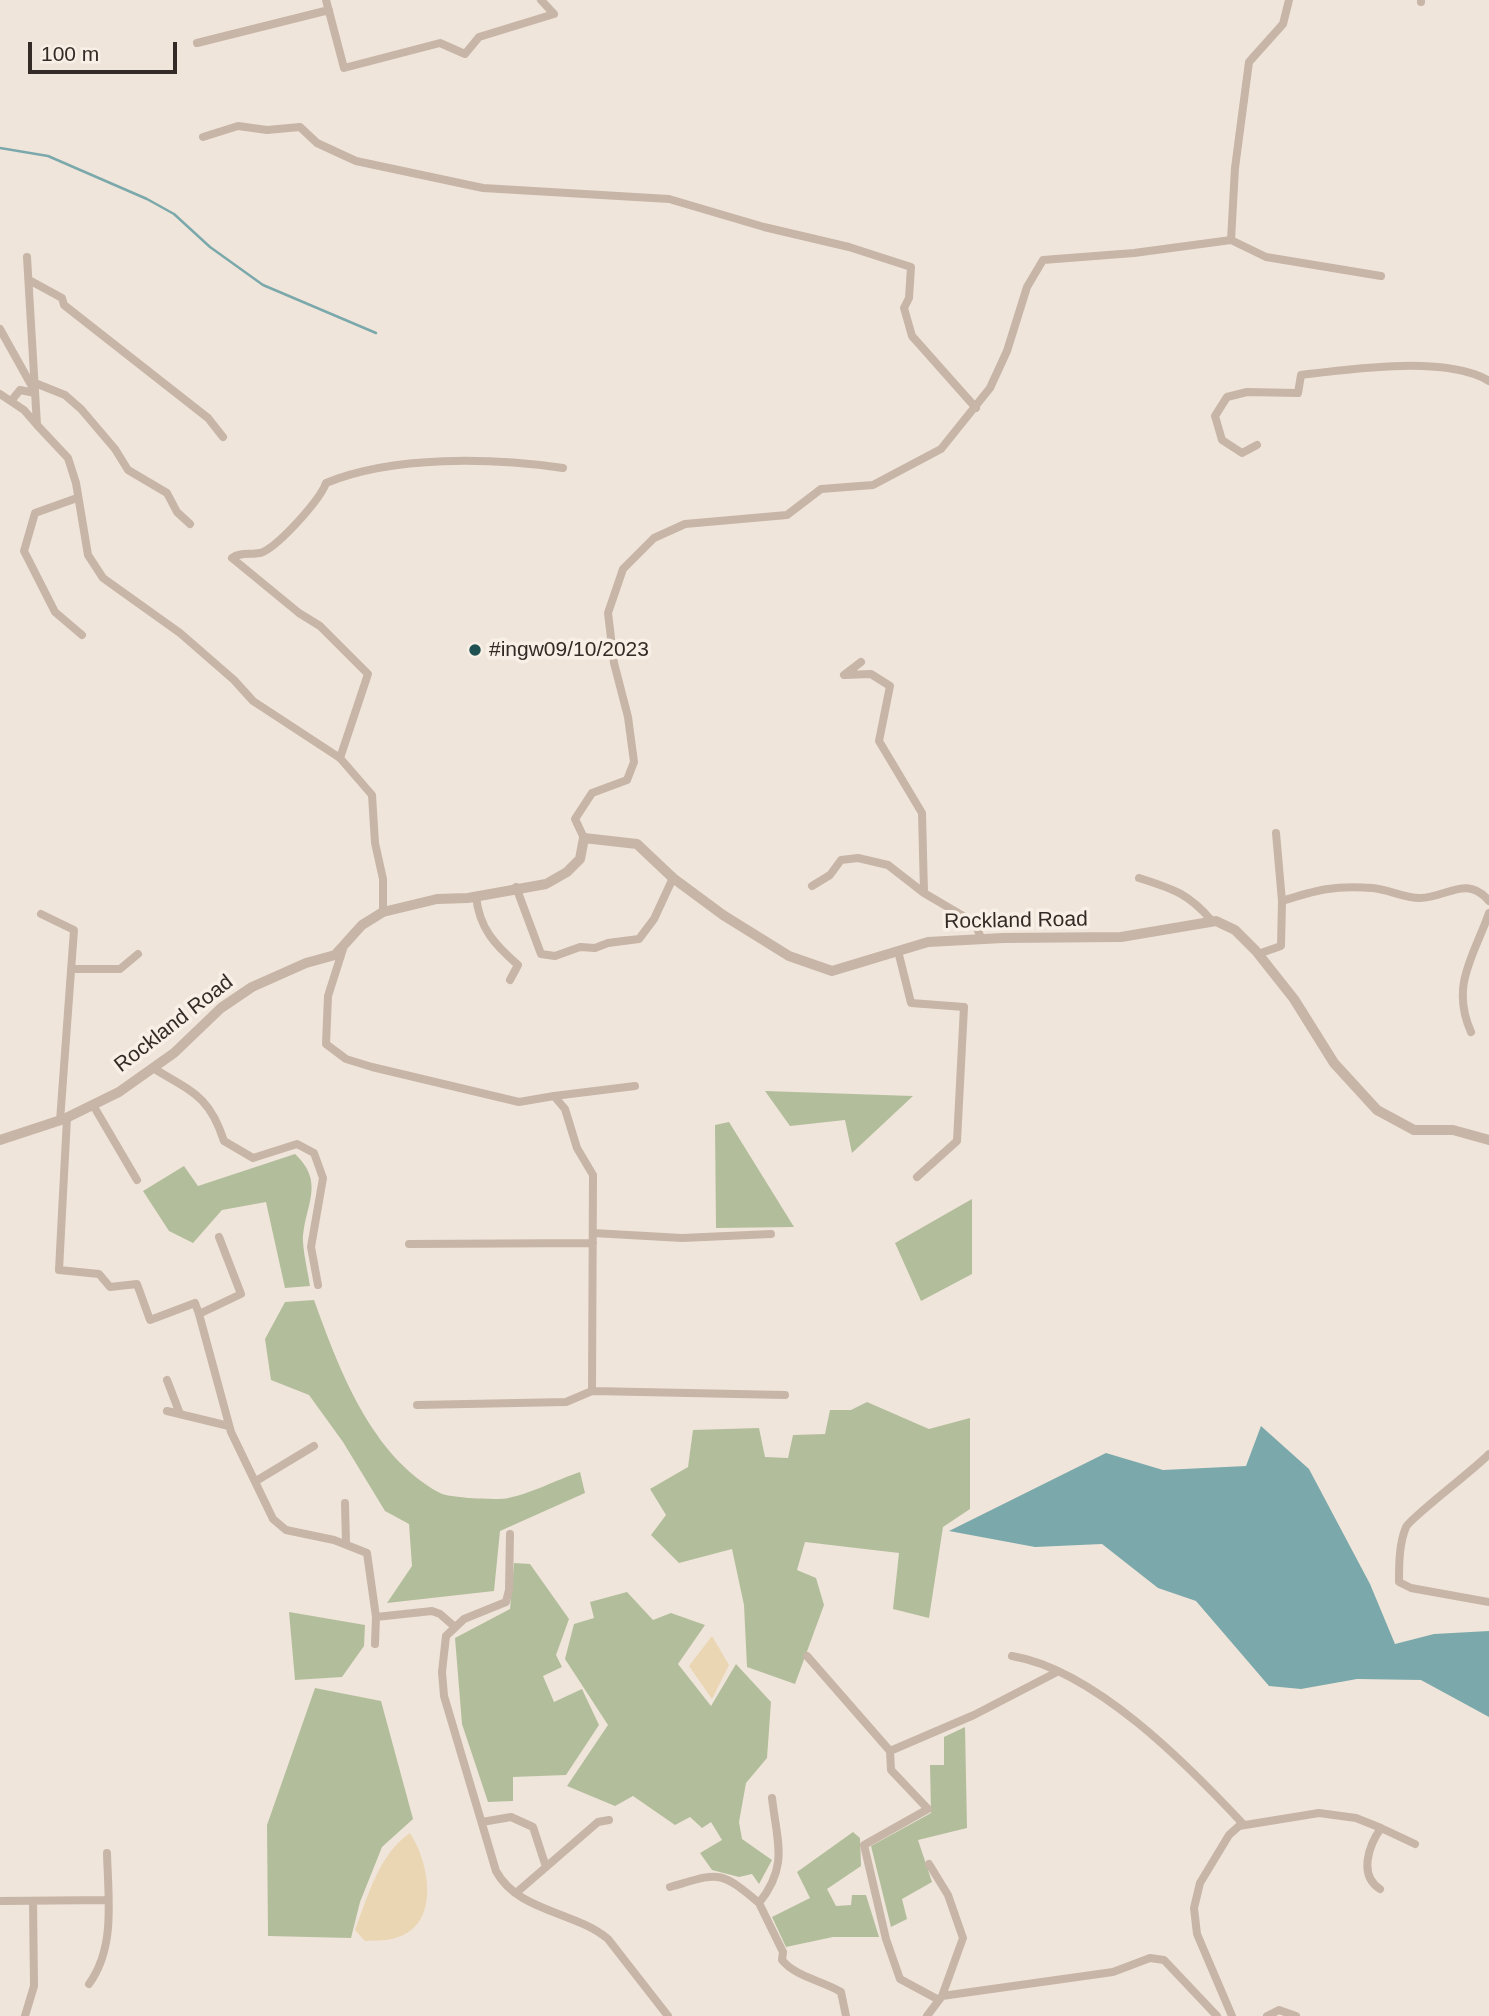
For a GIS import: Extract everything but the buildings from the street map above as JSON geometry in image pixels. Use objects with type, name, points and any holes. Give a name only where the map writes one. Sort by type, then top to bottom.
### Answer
[{"type":"street","points":[[326,0],[344,68],[440,43],[465,54],[479,37],[554,14],[541,0]]},
{"type":"street","points":[[1231,240],[1235,168],[1249,62],[1283,24],[1289,0]]},
{"type":"street","points":[[197,43],[329,10]]},
{"type":"street","points":[[203,137],[238,126],[267,130],[300,127],[317,143],[356,161],[483,188],[669,199],[764,227],[849,247],[911,267],[909,298],[904,308],[912,335],[976,408]]},
{"type":"street","points":[[584,838],[575,819],[592,793],[627,780],[634,762],[628,717],[614,663],[608,613],[624,569],[654,538],[685,524],[787,515],[821,489],[873,485],[941,449],[990,388],[1007,351],[1027,287],[1043,260],[1186,248],[1231,240],[1266,257],[1381,276]]},
{"type":"street","points":[[27,257],[37,425]]},
{"type":"street","points":[[29,280],[62,298],[64,305],[208,418],[223,437]]},
{"type":"street","points":[[0,329],[35,393]]},
{"type":"street","points":[[1257,445],[1241,453],[1222,440],[1215,416],[1227,397],[1247,392],[1298,394],[1301,374],[1394,364],[1467,372],[1488,380]]},
{"type":"street","points":[[35,383],[65,395],[81,409],[115,449],[128,470],[167,493],[177,512],[190,524]]},
{"type":"street","points":[[11,401],[20,390],[35,393]]},
{"type":"street","points":[[0,394],[24,410],[68,458],[88,555],[103,578],[180,633],[254,701],[340,758],[372,795],[375,843],[383,879],[383,912]]},
{"type":"street","points":[[340,758],[368,674],[320,626],[299,613],[232,558],[236,554],[263,552],[315,506],[326,483],[344,475],[452,463],[520,462],[564,468]]},
{"type":"street","points":[[78,498],[35,513],[24,551],[55,612],[82,635]]},
{"type":"street","points":[[861,662],[844,675],[871,674],[890,686],[878,741],[922,813],[924,893]]},
{"type":"street","points":[[1258,954],[1281,946],[1282,901],[1276,833]]},
{"type":"street","name":"Rockland Road","points":[[0,1140],[63,1119],[119,1092],[174,1053],[221,1008],[252,987],[343,949],[362,925],[383,912],[437,899],[476,896],[516,887],[546,884],[567,872],[580,859],[584,838],[636,844],[673,878],[723,915],[806,963],[832,971],[928,942],[981,938],[1121,937],[1212,921]]},
{"type":"street","points":[[812,886],[830,875],[841,860],[858,858],[888,865],[924,893],[975,923],[981,938]]},
{"type":"street","points":[[1139,877],[1181,891],[1194,900],[1212,921],[1235,930],[1294,999],[1334,1063],[1377,1110],[1414,1130],[1453,1130],[1489,1140]]},
{"type":"street","points":[[516,887],[541,954],[555,956],[580,947],[595,948],[608,943],[639,939],[654,919],[673,878]]},
{"type":"street","points":[[1282,901],[1310,890],[1333,887],[1375,888],[1401,896],[1425,898],[1458,886],[1479,890],[1489,901]]},
{"type":"street","points":[[476,896],[478,915],[491,942],[518,965],[510,980]]},
{"type":"street","points":[[1471,1032],[1463,1013],[1464,974],[1489,913]]},
{"type":"street","points":[[41,914],[74,930],[63,1119],[59,1270],[99,1274],[110,1287],[137,1284],[150,1320],[195,1303],[229,1426],[273,1519],[286,1530],[346,1544],[367,1553],[376,1617],[375,1644]]},
{"type":"street","points":[[343,949],[328,996],[326,1044],[335,1053],[372,1067],[519,1102],[635,1086]]},
{"type":"street","points":[[898,950],[911,1003],[964,1007],[957,1141],[917,1177]]},
{"type":"street","points":[[71,969],[120,968],[138,954]]},
{"type":"street","points":[[153,1068],[198,1096],[215,1115],[224,1141],[253,1158],[297,1144],[314,1153],[323,1178],[312,1247],[318,1285]]},
{"type":"street","points":[[554,1096],[565,1109],[577,1148],[593,1175],[592,1391]]},
{"type":"street","points":[[93,1105],[136,1180]]},
{"type":"street","points":[[409,1244],[771,1234]]},
{"type":"street","points":[[199,1314],[241,1294],[219,1237]]},
{"type":"street","points":[[167,1380],[180,1414]]},
{"type":"street","points":[[417,1405],[566,1402],[592,1391],[689,1393],[785,1395],[592,1391]]},
{"type":"street","points":[[167,1411],[229,1426]]},
{"type":"street","points":[[256,1482],[314,1446]]},
{"type":"street","points":[[1489,1454],[1472,1473],[1406,1525],[1399,1571],[1399,1582],[1411,1588],[1489,1602]]},
{"type":"street","points":[[345,1503],[348,1515],[346,1544]]},
{"type":"street","points":[[510,1534],[509,1590],[506,1602],[464,1619],[446,1636],[443,1645],[444,1696],[496,1871],[501,1880],[516,1894],[597,1929],[617,1950],[668,2016]]},
{"type":"street","points":[[376,1617],[432,1611],[440,1614],[455,1627]]},
{"type":"street","points":[[807,1656],[890,1751],[891,1770],[928,1809],[864,1845],[886,1939],[900,1979],[941,1998],[1113,1972],[1150,1958],[1164,1959],[1217,2016]]},
{"type":"street","points":[[1012,1656],[1029,1659],[1057,1672],[1114,1704],[1198,1775],[1244,1825]]},
{"type":"street","points":[[890,1751],[974,1715],[1057,1672]]},
{"type":"street","points":[[759,1902],[778,1874],[779,1847],[772,1798]]},
{"type":"street","points":[[1232,2016],[1201,1944],[1194,1908],[1200,1883],[1229,1835],[1244,1825],[1319,1813],[1356,1818],[1415,1844]]},
{"type":"street","points":[[482,1822],[511,1817],[533,1828],[546,1867]]},
{"type":"street","points":[[516,1894],[598,1822],[609,1820]]},
{"type":"street","points":[[1380,1889],[1372,1884],[1367,1870],[1372,1841],[1381,1828]]},
{"type":"street","points":[[89,1984],[99,1970],[105,1951],[107,1853]]},
{"type":"street","points":[[927,2016],[941,1998],[963,1938],[948,1895],[929,1864]]},
{"type":"street","points":[[670,1887],[707,1876],[730,1878],[759,1902],[783,1952],[782,1960],[792,1972],[811,1976],[841,1992],[846,2016]]},
{"type":"street","points":[[25,2016],[34,1986],[33,1900]]},
{"type":"street","points":[[0,1901],[108,1900]]},
{"type":"street","points":[[1267,2016],[1279,2010],[1296,2016]]},
{"type":"green space","points":[[765,1091],[913,1096],[852,1153],[845,1120],[790,1126]]},
{"type":"green space","points":[[729,1122],[794,1227],[716,1228],[715,1125]]},
{"type":"green space","points":[[295,1154],[305,1165],[312,1186],[303,1242],[310,1286],[285,1288],[266,1202],[222,1210],[193,1243],[169,1231],[143,1191],[184,1166],[198,1186]]},
{"type":"green space","points":[[972,1199],[972,1274],[921,1301],[895,1243]]},
{"type":"green space","points":[[314,1300],[347,1382],[376,1434],[416,1477],[440,1493],[469,1498],[508,1498],[580,1472],[585,1493],[500,1531],[494,1591],[387,1603],[412,1566],[409,1524],[385,1511],[343,1442],[309,1395],[271,1380],[265,1339],[285,1302]]},
{"type":"green space","points":[[867,1402],[929,1429],[970,1418],[970,1509],[943,1527],[929,1618],[893,1609],[899,1553],[805,1542],[797,1570],[816,1578],[824,1605],[795,1684],[747,1667],[744,1605],[732,1549],[679,1563],[651,1535],[666,1515],[650,1489],[688,1467],[693,1430],[759,1428],[765,1457],[788,1458],[793,1435],[825,1434],[830,1410],[851,1410]]},
{"type":"green space","points":[[514,1563],[530,1564],[569,1619],[556,1655],[562,1667],[543,1676],[554,1702],[582,1689],[599,1725],[566,1775],[513,1777],[513,1801],[488,1802],[462,1724],[455,1638],[510,1609]]},
{"type":"green space","points":[[627,1592],[653,1620],[671,1613],[705,1625],[678,1664],[711,1706],[736,1664],[771,1702],[767,1758],[746,1783],[739,1822],[742,1839],[772,1860],[759,1884],[752,1874],[739,1877],[712,1870],[700,1853],[722,1840],[711,1822],[702,1828],[690,1817],[675,1825],[633,1796],[615,1806],[567,1786],[608,1725],[565,1659],[574,1624],[594,1618],[590,1602]]},
{"type":"green space","points":[[289,1612],[365,1625],[364,1646],[342,1677],[295,1680]]},
{"type":"green space","points":[[315,1688],[381,1701],[413,1819],[382,1847],[360,1902],[351,1938],[268,1936],[267,1825]]},
{"type":"green space","points":[[965,1727],[967,1828],[918,1840],[932,1882],[902,1899],[907,1919],[891,1927],[871,1846],[931,1813],[930,1765],[944,1765],[944,1737]]},
{"type":"green space","points":[[853,1832],[860,1838],[861,1866],[827,1889],[836,1906],[851,1905],[852,1895],[866,1895],[879,1937],[833,1937],[786,1947],[772,1917],[810,1898],[797,1872]]},
{"type":"sand","points":[[712,1636],[729,1665],[712,1699],[689,1666]]},
{"type":"sand","points":[[410,1833],[423,1861],[427,1894],[425,1909],[419,1922],[408,1933],[389,1940],[365,1941],[355,1930],[370,1890],[390,1852]]},
{"type":"water","points":[[1261,1426],[1309,1469],[1370,1584],[1395,1644],[1434,1634],[1489,1631],[1489,1717],[1421,1680],[1357,1679],[1301,1689],[1269,1686],[1196,1601],[1158,1588],[1102,1544],[1035,1547],[949,1531],[1106,1453],[1163,1470],[1246,1466]]},
{"type":"waterway","points":[[0,148],[48,156],[147,199],[174,214],[210,247],[263,285],[376,333]]},
{"type":"place","name":"#ingw09/10/2023","points":[[475,650]]}]
